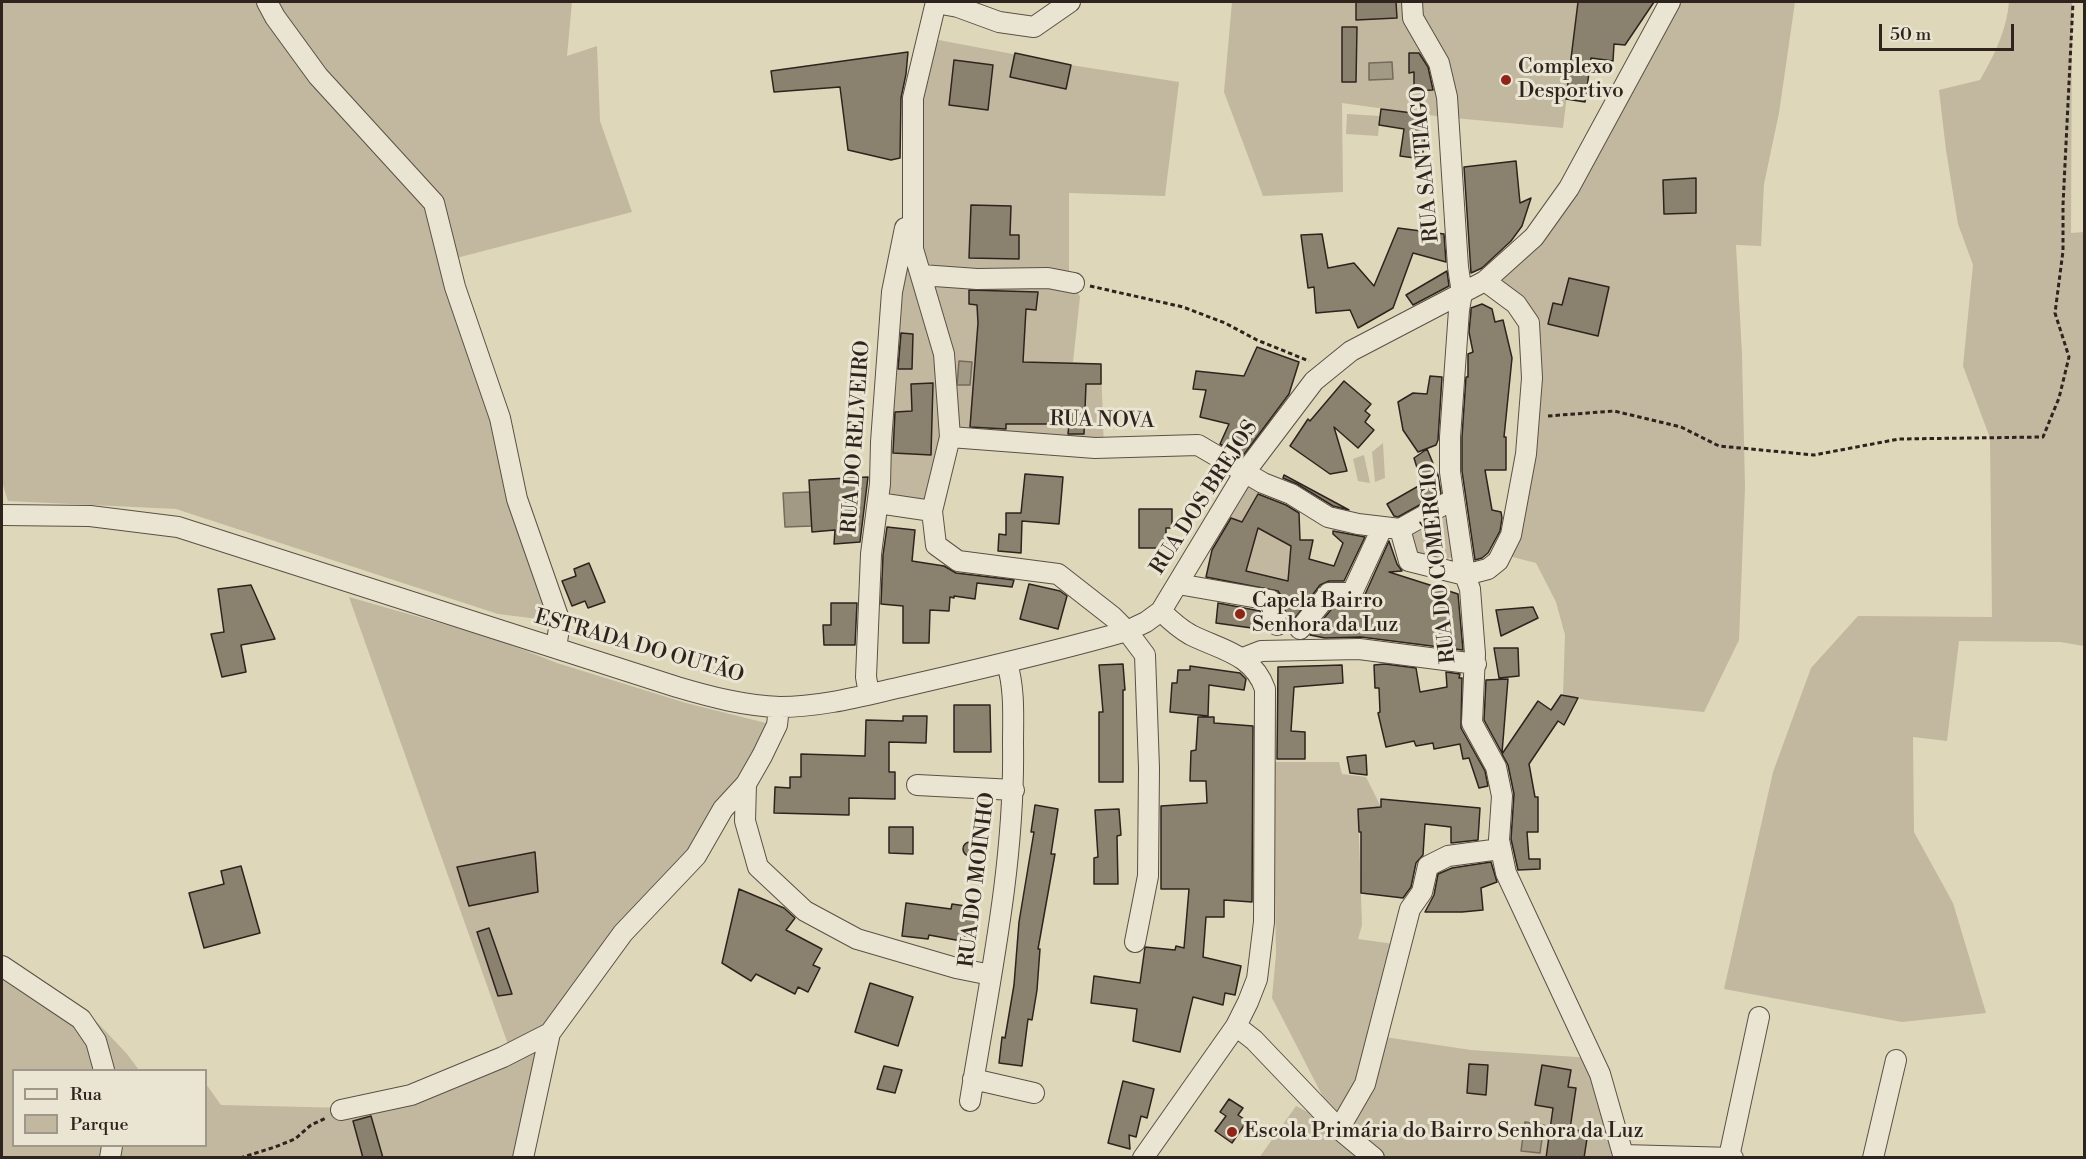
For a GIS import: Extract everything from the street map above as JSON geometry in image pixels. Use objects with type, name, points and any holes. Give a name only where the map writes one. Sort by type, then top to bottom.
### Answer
[{"type":"street","points":[[267,2],[275,17],[318,76],[434,202],[455,287],[500,418],[517,499],[560,622],[556,648]]},
{"type":"street","points":[[1070,2],[1034,27],[999,21],[936,2],[913,98],[913,249],[944,354],[950,437],[932,511],[936,545],[958,561],[1058,574],[1095,602],[1127,631],[1145,655],[1149,768],[1148,876],[1135,942]]},
{"type":"street","name":"RUA SANTIAGO","points":[[1412,2],[1413,18],[1439,63],[1447,97],[1458,267],[1462,293]]},
{"type":"street","name":"RUA DOS BREJOS","points":[[1161,611],[1245,472],[1314,381],[1351,351],[1414,316],[1485,281],[1534,237],[1569,188],[1670,2]]},
{"type":"street","name":"RUA DO RELVEIRO","points":[[868,694],[866,677],[871,554],[878,503],[892,292],[913,186]]},
{"type":"street","points":[[921,275],[977,279],[1048,278],[1074,283]]},
{"type":"street","points":[[1391,528],[1409,561],[1465,575],[1488,569],[1498,561],[1511,534],[1526,454],[1532,378],[1529,323],[1516,304],[1485,281]]},
{"type":"street","name":"RUA DO COMÉRCIO","points":[[1462,293],[1450,437],[1450,472],[1465,575],[1470,589],[1476,664],[1472,723],[1496,767],[1502,796],[1499,840],[1506,873],[1600,1074],[1623,1156]]},
{"type":"street","name":"RUA NOVA","points":[[950,437],[1095,448],[1198,445],[1263,483],[1291,494],[1328,517],[1391,528]]},
{"type":"street","points":[[1300,629],[1329,593],[1352,593],[1391,528],[1454,499]]},
{"type":"street","points":[[878,503],[932,511]]},
{"type":"street","name":"ESTRADA DO OUTÃO","points":[[2,515],[90,516],[178,527],[705,695],[730,701],[779,706],[800,706],[868,694],[1007,663],[1127,631],[1146,622],[1161,611]]},
{"type":"street","points":[[1178,584],[1270,600],[1276,625]]},
{"type":"street","points":[[1143,1158],[1236,1026],[1257,979],[1264,922],[1265,689],[1253,666],[1243,658],[1188,633],[1161,611]]},
{"type":"street","points":[[1261,651],[1268,634],[1276,625],[1289,624],[1300,629],[1313,651]]},
{"type":"street","points":[[1243,658],[1261,651],[1359,649],[1476,664]]},
{"type":"street","name":"RUA DO MOINHO","points":[[970,1101],[999,927],[1014,790],[1013,682],[1007,663]]},
{"type":"street","points":[[523,1158],[550,1033],[623,933],[696,856],[723,809],[746,784],[777,725],[779,706]]},
{"type":"street","points":[[746,784],[745,822],[758,867],[805,911],[857,939],[956,969],[991,975]]},
{"type":"street","points":[[917,785],[1014,790]]},
{"type":"street","points":[[1339,1129],[1365,1084],[1410,909],[1422,892],[1428,866],[1448,856],[1500,849]]},
{"type":"street","points":[[2,966],[81,1019],[96,1041],[103,1069]]},
{"type":"street","points":[[1729,1157],[1759,1017]]},
{"type":"street","points":[[1236,1026],[1254,1040],[1339,1129],[1374,1158]]},
{"type":"street","points":[[341,1110],[411,1095],[504,1058],[550,1033]]},
{"type":"street","points":[[1873,1158],[1896,1059]]},
{"type":"street","points":[[973,1079],[1034,1093]]},
{"type":"street","points":[[1623,1156],[1733,1158]]},
{"type":"path","points":[[1529,414],[1562,416],[1614,411],[1681,427],[1719,446],[1814,455],[1899,439],[2043,437],[2059,398],[2069,357],[2055,314],[2063,251],[2063,205],[2073,2]]},
{"type":"path","points":[[1074,283],[1183,307],[1225,323],[1257,340],[1327,370]]},
{"type":"path","points":[[240,1158],[295,1138],[311,1125],[341,1110]]},
{"type":"green space","points":[[2,2],[572,2],[567,56],[597,46],[600,121],[632,212],[449,260],[563,622],[498,614],[176,509],[8,501],[2,482]]},
{"type":"green space","points":[[1232,2],[1578,2],[1563,128],[1443,117],[1342,103],[1343,192],[1263,196],[1224,92]]},
{"type":"green space","points":[[1680,2],[1795,2],[1779,113],[1764,184],[1761,246],[1736,245],[1742,354],[1745,487],[1739,640],[1704,712],[1586,700],[1563,695],[1565,635],[1556,602],[1536,563],[1501,554],[1511,534],[1529,323],[1501,283]]},
{"type":"green space","points":[[2009,2],[2072,2],[2071,233],[2084,232],[2084,646],[2060,642],[1959,641],[1947,741],[1913,737],[1914,832],[1953,903],[1986,1013],[1902,1022],[1724,989],[1773,772],[1811,668],[1858,616],[1992,617],[1990,438],[1963,366],[1973,265],[1958,224],[1939,90],[1980,80],[1999,42],[2006,22]]},
{"type":"green space","points":[[928,38],[1071,65],[1179,82],[1165,196],[1069,193],[1069,272],[1080,297],[1073,362],[1101,364],[1104,448],[951,437],[932,511],[878,503],[898,261]]},
{"type":"green space","points":[[1347,114],[1380,116],[1378,136],[1346,134]]},
{"type":"green space","points":[[1383,443],[1385,478],[1375,482],[1372,452]]},
{"type":"green space","points":[[1364,455],[1370,483],[1358,481],[1353,459]]},
{"type":"green space","points":[[1240,480],[1260,490],[1252,505],[1300,550],[1290,560],[1288,580],[1230,567],[1235,553],[1250,557],[1258,529],[1227,516]]},
{"type":"green space","points":[[1442,514],[1447,521],[1452,557],[1444,560],[1415,556],[1410,528]]},
{"type":"green space","points":[[349,597],[496,639],[557,663],[686,703],[774,725],[762,756],[550,1033],[523,1157],[2,1157],[2,967],[79,1017],[95,1020],[138,1069],[12,1069],[12,1147],[207,1147],[207,1085],[221,1105],[350,1108],[511,1053]]},
{"type":"green space","points":[[1273,762],[1339,762],[1342,774],[1366,777],[1381,807],[1358,809],[1362,925],[1358,939],[1401,945],[1378,1036],[1471,1050],[1592,1058],[1624,1157],[1259,1158],[1296,1106],[1339,1128],[1272,998],[1276,954]],"holes":[[[1469,1064],[1488,1065],[1486,1095],[1467,1093]]]},
{"type":"shaded area","points":[[1392,62],[1393,79],[1369,80],[1369,63]]},
{"type":"shaded area","points":[[959,361],[972,362],[970,385],[957,385]]},
{"type":"shaded area","points":[[810,492],[812,526],[785,527],[783,493]]},
{"type":"shaded area","points":[[1525,1122],[1544,1125],[1540,1153],[1521,1151]]},
{"type":"building","points":[[1356,2],[1396,2],[1397,18],[1356,20]]},
{"type":"building","points":[[1578,2],[1654,2],[1625,45],[1614,44],[1613,61],[1591,58],[1585,102],[1566,99]]},
{"type":"building","points":[[1342,27],[1357,27],[1356,82],[1342,82]]},
{"type":"building","points":[[908,52],[901,98],[900,158],[891,160],[848,150],[840,87],[774,92],[771,71]]},
{"type":"building","points":[[1015,53],[1071,65],[1066,89],[1010,77]]},
{"type":"building","points":[[1409,53],[1419,53],[1428,67],[1433,90],[1414,91],[1414,72],[1409,73]]},
{"type":"building","points":[[954,60],[993,65],[988,110],[949,105]]},
{"type":"building","points":[[1381,109],[1428,115],[1422,159],[1400,156],[1404,129],[1379,125]]},
{"type":"building","points":[[1516,161],[1520,203],[1531,198],[1522,226],[1511,241],[1482,268],[1471,273],[1464,167]]},
{"type":"building","points":[[1696,178],[1696,213],[1664,214],[1663,180]]},
{"type":"building","points":[[971,205],[1011,206],[1010,235],[1019,235],[1019,259],[969,258]]},
{"type":"building","points":[[1398,228],[1444,234],[1446,262],[1413,253],[1393,308],[1358,328],[1350,310],[1316,313],[1314,287],[1308,288],[1301,235],[1322,234],[1328,268],[1354,263],[1374,286]]},
{"type":"building","points":[[1447,271],[1449,286],[1413,305],[1406,295]]},
{"type":"building","points":[[1569,278],[1609,287],[1598,336],[1548,324],[1553,303],[1562,305]]},
{"type":"building","points":[[969,290],[1038,292],[1036,310],[1026,309],[1023,362],[1101,364],[1101,384],[1086,384],[1084,434],[1068,434],[1069,424],[1006,424],[1006,429],[970,427],[978,323],[977,305],[969,304]]},
{"type":"building","points":[[1482,304],[1492,309],[1495,322],[1503,320],[1512,358],[1504,437],[1506,437],[1506,470],[1485,470],[1492,510],[1501,512],[1500,531],[1488,553],[1475,560],[1462,471],[1462,437],[1468,354],[1473,352],[1469,332],[1471,308]]},
{"type":"building","points":[[901,333],[913,334],[912,369],[898,369]]},
{"type":"building","points":[[1257,347],[1299,362],[1289,394],[1242,457],[1220,444],[1229,424],[1200,417],[1206,390],[1193,389],[1196,371],[1244,376]]},
{"type":"building","points":[[1430,376],[1442,377],[1438,440],[1436,445],[1418,452],[1403,430],[1398,402],[1413,393],[1427,394]]},
{"type":"building","points":[[1344,381],[1371,404],[1365,411],[1370,415],[1365,422],[1374,430],[1358,448],[1334,427],[1347,471],[1330,474],[1290,446],[1308,419],[1310,421]]},
{"type":"building","points":[[933,383],[931,455],[893,453],[895,412],[912,411],[911,384]]},
{"type":"building","points":[[1427,449],[1438,475],[1441,493],[1398,517],[1394,516],[1387,504],[1422,484],[1414,458]]},
{"type":"building","points":[[1025,474],[1063,477],[1059,524],[1022,521],[1021,553],[998,551],[999,534],[1006,535],[1006,513],[1021,513]]},
{"type":"building","points":[[1284,475],[1349,510],[1333,506],[1283,478]]},
{"type":"building","points":[[868,477],[860,542],[834,544],[835,530],[812,532],[809,480]]},
{"type":"building","points":[[1258,494],[1286,505],[1299,513],[1300,540],[1313,540],[1309,559],[1334,566],[1343,543],[1333,534],[1333,531],[1365,537],[1344,581],[1329,581],[1320,585],[1289,626],[1282,597],[1278,591],[1206,577],[1212,550],[1231,518],[1242,522]],"holes":[[[1258,528],[1291,546],[1288,581],[1246,571]]]},
{"type":"building","points":[[1139,509],[1172,509],[1172,528],[1166,528],[1166,548],[1139,548]]},
{"type":"building","points":[[887,527],[915,530],[912,561],[944,566],[956,573],[1014,580],[1012,587],[977,583],[975,599],[954,596],[954,598],[950,597],[949,611],[930,610],[929,643],[903,643],[903,606],[881,604],[883,555]]},
{"type":"building","points":[[1389,541],[1397,564],[1402,571],[1389,572],[1458,594],[1463,650],[1361,637],[1325,638],[1310,635],[1335,605],[1353,605],[1363,599]]},
{"type":"building","points":[[589,563],[605,602],[588,608],[585,601],[572,606],[562,581],[576,576],[574,569]]},
{"type":"building","points":[[1029,584],[1060,591],[1067,596],[1058,629],[1020,619]]},
{"type":"building","points":[[251,585],[275,639],[241,645],[246,672],[222,677],[211,634],[224,632],[218,589]]},
{"type":"building","points":[[831,603],[857,603],[855,645],[824,645],[823,625],[831,625]]},
{"type":"building","name":"Capela Bairro Senhora da Luz","points":[[1218,603],[1260,611],[1266,630],[1216,623]]},
{"type":"building","points":[[1533,607],[1538,618],[1501,636],[1496,610]]},
{"type":"building","points":[[1494,648],[1518,648],[1519,676],[1499,678]]},
{"type":"building","points":[[1123,664],[1125,690],[1123,690],[1123,782],[1099,782],[1099,712],[1103,712],[1099,665]]},
{"type":"building","points":[[1342,665],[1343,683],[1294,687],[1291,731],[1305,732],[1305,759],[1277,759],[1278,667]]},
{"type":"building","points":[[1374,665],[1416,668],[1420,692],[1447,687],[1446,672],[1460,674],[1459,678],[1462,678],[1461,728],[1485,771],[1488,786],[1479,788],[1469,758],[1463,759],[1460,744],[1434,749],[1433,743],[1416,746],[1414,741],[1386,747],[1378,713],[1380,712],[1379,688],[1375,688]]},
{"type":"building","points":[[1190,666],[1240,673],[1246,679],[1244,690],[1209,685],[1208,716],[1170,712],[1172,683],[1177,683],[1178,670],[1190,670]]},
{"type":"building","points":[[1508,679],[1502,753],[1484,720],[1486,680]]},
{"type":"building","points":[[1561,695],[1578,698],[1564,725],[1558,721],[1529,764],[1535,797],[1538,797],[1538,832],[1527,832],[1529,859],[1540,859],[1540,869],[1518,870],[1511,839],[1514,794],[1508,765],[1502,754],[1538,701],[1551,710]]},
{"type":"building","points":[[954,705],[990,705],[991,752],[954,752]]},
{"type":"building","points":[[903,716],[927,716],[926,743],[889,742],[889,772],[895,772],[895,799],[849,798],[849,815],[774,813],[775,787],[790,788],[790,777],[801,777],[801,754],[865,756],[866,720],[903,721]]},
{"type":"building","points":[[1198,717],[1214,717],[1214,723],[1253,726],[1252,902],[1224,900],[1224,917],[1206,917],[1203,957],[1241,966],[1235,995],[1225,993],[1223,1005],[1193,997],[1180,1052],[1133,1041],[1137,1009],[1091,1003],[1094,976],[1140,983],[1145,947],[1175,950],[1176,946],[1184,948],[1189,889],[1161,889],[1161,806],[1207,803],[1206,781],[1190,781],[1191,751],[1196,750]]},
{"type":"building","points":[[1366,755],[1367,775],[1350,773],[1347,757]]},
{"type":"building","points":[[1381,799],[1480,808],[1478,840],[1451,843],[1451,827],[1425,824],[1423,855],[1416,863],[1411,887],[1403,898],[1361,893],[1361,832],[1359,832],[1358,809],[1381,807]]},
{"type":"building","points":[[1035,805],[1058,809],[1051,854],[1055,854],[1038,949],[1040,949],[1037,990],[1032,1020],[1028,1019],[1022,1066],[999,1063],[1002,1037],[1005,1038],[1014,985],[1019,922],[1034,832],[1031,832]]},
{"type":"building","points":[[1119,809],[1121,835],[1117,836],[1118,884],[1094,884],[1094,858],[1098,857],[1095,810]]},
{"type":"building","points":[[889,827],[913,827],[913,854],[889,853]]},
{"type":"building","points":[[967,842],[973,842],[977,849],[973,856],[967,856],[963,852],[963,846]]},
{"type":"building","points":[[535,852],[538,892],[469,906],[457,867]]},
{"type":"building","points":[[1491,862],[1497,882],[1481,888],[1483,910],[1425,912],[1434,895],[1438,874],[1452,868]]},
{"type":"building","points":[[241,866],[260,933],[204,948],[189,893],[224,884],[221,871]]},
{"type":"building","points":[[739,889],[784,908],[795,918],[786,930],[822,949],[813,965],[820,968],[808,992],[798,987],[795,994],[756,974],[751,981],[722,963]]},
{"type":"building","points":[[906,903],[951,909],[952,904],[979,908],[972,943],[929,935],[928,939],[902,936]]},
{"type":"building","points":[[489,928],[512,994],[498,996],[477,932]]},
{"type":"building","points":[[870,983],[913,997],[898,1046],[855,1032]]},
{"type":"building","points":[[1469,1064],[1488,1065],[1486,1095],[1467,1093]]},
{"type":"building","points":[[1542,1065],[1571,1070],[1568,1087],[1576,1088],[1570,1129],[1588,1132],[1584,1158],[1546,1158],[1553,1108],[1535,1105]]},
{"type":"building","points":[[884,1066],[902,1070],[895,1093],[877,1089]]},
{"type":"building","points":[[1123,1081],[1154,1089],[1147,1118],[1141,1116],[1136,1137],[1129,1135],[1130,1149],[1108,1143]]},
{"type":"building","points":[[1229,1099],[1243,1108],[1238,1115],[1247,1121],[1232,1143],[1215,1131],[1226,1116],[1220,1112]]},
{"type":"building","points":[[371,1116],[383,1158],[363,1158],[353,1121]]},
{"type":"place","name":"Complexo Desportivo","points":[[1506,80]]},
{"type":"place","name":"Capela Bairro Senhora da Luz","points":[[1240,614]]},
{"type":"place","name":"Escola Primária do Bairro Senhora da Luz","points":[[1232,1132]]}]
